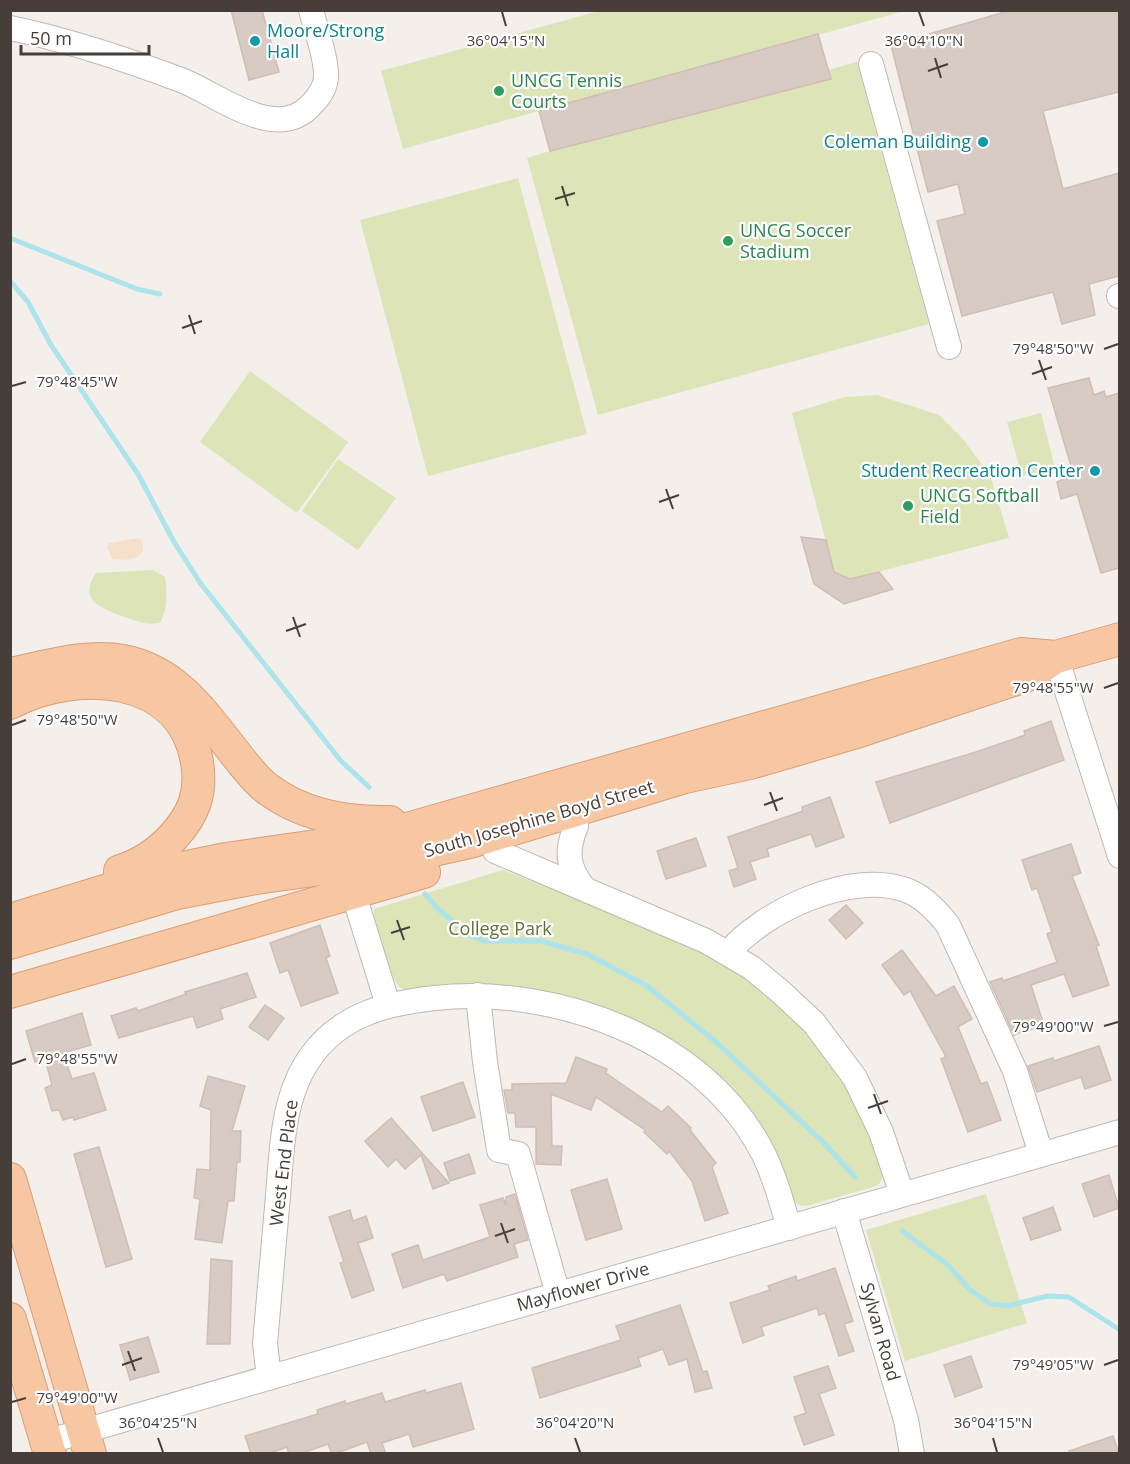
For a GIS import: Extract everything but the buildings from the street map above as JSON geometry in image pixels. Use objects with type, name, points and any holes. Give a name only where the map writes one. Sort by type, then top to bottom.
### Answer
[{"type":"main road","name":"South Josephine Boyd Street","points":[[10,943],[177,893],[256,878],[367,864],[459,844],[685,777],[750,763],[854,733],[1028,675],[1056,657],[1119,639]]},
{"type":"main road","name":"South Josephine Boyd Street","points":[[10,920],[173,870],[226,859],[379,837],[821,709],[1021,654],[1056,657]]},
{"type":"main road","points":[[10,674],[64,663],[94,660],[121,660],[139,665],[160,673],[177,686],[194,702],[268,790],[296,806],[344,820],[378,822],[442,820]]},
{"type":"main road","points":[[10,704],[44,690],[91,682],[111,683],[147,693],[164,704],[189,736],[200,776],[199,797],[192,812],[175,835],[148,858],[126,869],[69,887],[10,912]]},
{"type":"main road","points":[[10,992],[495,851],[693,790],[750,763]]},
{"type":"main road","points":[[10,1179],[86,1442]]},
{"type":"main road","points":[[10,1318],[48,1448]]},
{"type":"street","points":[[10,28],[75,43],[185,82],[235,108],[266,118],[282,118],[308,109],[318,98],[323,86],[326,74],[311,10]]},
{"type":"street","points":[[871,64],[949,347]]},
{"type":"street","points":[[1056,657],[1119,856]]},
{"type":"street","points":[[576,826],[568,854],[574,876],[583,887]]},
{"type":"street","points":[[495,851],[563,882],[583,887],[598,896],[679,928],[728,953],[782,993],[814,1023],[855,1078],[881,1132],[902,1194]]},
{"type":"street","points":[[728,953],[743,936],[775,915],[810,900],[854,886],[882,885],[907,890],[918,896],[948,925],[1015,1071],[1041,1154]]},
{"type":"street","points":[[353,892],[388,1005]]},
{"type":"street","points":[[478,995],[485,1062],[499,1150],[518,1154],[558,1294]]},
{"type":"street","name":"West End Place","points":[[268,1378],[265,1343],[288,1106],[303,1069],[326,1038],[352,1018],[388,1005],[478,995],[529,999],[606,1019],[649,1040],[678,1060],[726,1103],[746,1127],[763,1154],[789,1228]]},
{"type":"street","name":"Mayflower Drive","points":[[48,1448],[86,1442],[268,1378],[1119,1132]]},
{"type":"street","name":"Sylvan Road","points":[[844,1211],[906,1420],[912,1454]]},
{"type":"green space","name":"UNCG Soccer Stadium","points":[[599,11],[904,11],[818,35],[828,70],[857,62],[929,324],[598,415],[527,158],[550,151],[539,111],[403,149],[381,71]]},
{"type":"green space","points":[[518,178],[587,434],[428,476],[360,220]]},
{"type":"green space","points":[[250,371],[348,442],[297,513],[200,442]]},
{"type":"green space","name":"UNCG Softball Field","points":[[877,395],[939,415],[962,438],[990,475],[1009,538],[850,579],[834,572],[792,413],[845,397]]},
{"type":"green space","points":[[1041,413],[1055,468],[1022,476],[1007,422]]},
{"type":"green space","points":[[338,459],[396,498],[358,550],[302,511]]},
{"type":"green space","points":[[153,570],[165,577],[166,600],[160,623],[144,623],[119,615],[98,605],[90,595],[89,589],[96,573]]},
{"type":"green space","name":"College Park","points":[[503,870],[695,947],[736,971],[760,989],[804,1030],[841,1079],[856,1105],[881,1160],[883,1174],[877,1186],[806,1206],[798,1205],[792,1198],[769,1143],[581,1001],[515,987],[478,985],[405,991],[399,986],[385,957],[374,909]]},
{"type":"green space","points":[[986,1194],[1027,1323],[905,1361],[866,1230]]},
{"type":"sand","points":[[138,538],[142,541],[143,547],[139,556],[123,560],[112,559],[107,547],[109,543]]},
{"type":"waterway","points":[[10,238],[137,289],[160,294]]},
{"type":"waterway","points":[[10,281],[28,302],[51,345],[138,474],[174,542],[201,584],[341,761],[369,787]]},
{"type":"waterway","points":[[425,894],[438,909],[471,936],[485,941],[541,941],[587,954],[647,986],[716,1042],[823,1142],[855,1177]]},
{"type":"waterway","points":[[902,1231],[947,1264],[970,1290],[991,1304],[1006,1306],[1048,1296],[1069,1297],[1120,1330]]},
{"type":"place","name":"Moore/Strong Hall","points":[[255,41]]},
{"type":"place","name":"UNCG Tennis Courts","points":[[499,91]]},
{"type":"place","name":"Coleman Building","points":[[983,142]]},
{"type":"place","name":"UNCG Soccer Stadium","points":[[728,241]]},
{"type":"place","name":"Student Recreation Center","points":[[1095,471]]},
{"type":"place","name":"UNCG Softball Field","points":[[908,506]]}]
